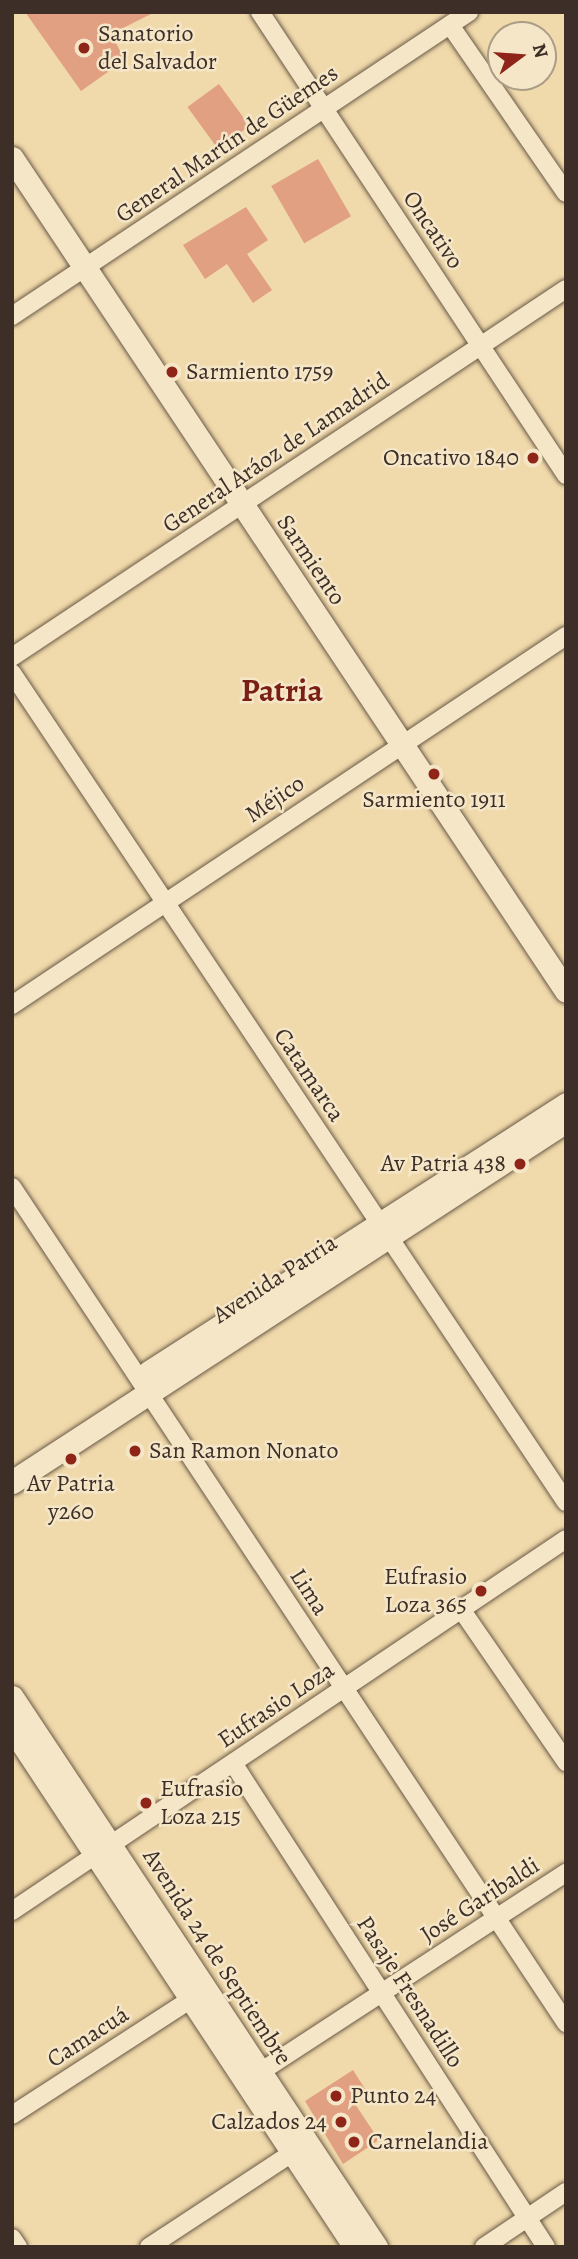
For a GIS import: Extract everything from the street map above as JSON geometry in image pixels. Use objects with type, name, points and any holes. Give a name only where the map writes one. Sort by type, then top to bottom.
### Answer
[{"type":"main road","name":"Sarmiento","points":[[12,158],[566,991]]},
{"type":"main road","name":"Avenida Patria","points":[[12,1464],[144,1385],[384,1230],[566,1104]]},
{"type":"main road","name":"Avenida Patria","points":[[384,1230],[566,1121]]},
{"type":"main road","name":"Avenida Patria","points":[[12,1482],[144,1385]]},
{"type":"main road","name":"Avenida 24 de Septiembre","points":[[12,1697],[191,1999],[253,2077]]},
{"type":"main road","name":"Avenida 24 de Septiembre","points":[[12,1728],[105,1851],[300,2148],[376,2247]]},
{"type":"main road","name":"Avenida 24 de Septiembre","points":[[300,2148],[355,2247]]},
{"type":"street","name":"Oncativo","points":[[260,12],[566,475]]},
{"type":"street","name":"General Martín de Güemes","points":[[12,316],[470,12]]},
{"type":"street","points":[[450,25],[566,193]]},
{"type":"street","name":"General Aráoz de Lamadrid","points":[[12,657],[566,289]]},
{"type":"street","name":"Méjico","points":[[12,1005],[566,636]]},
{"type":"street","name":"Catamarca","points":[[12,673],[163,903],[566,1502]]},
{"type":"street","name":"Lima","points":[[12,1187],[566,2023]]},
{"type":"street","name":"Eufrasio Loza","points":[[12,1911],[566,1539]]},
{"type":"street","points":[[461,1609],[566,1762]]},
{"type":"street","name":"Pasaje Fresnadillo","points":[[233,1763],[546,2247]]},
{"type":"street","name":"José Garibaldi","points":[[253,2077],[566,1873]]},
{"type":"street","name":"Camacuá","points":[[12,2115],[191,1999]]},
{"type":"street","points":[[149,2247],[300,2148]]},
{"type":"street","points":[[484,2247],[566,2192]]},
{"type":"street","points":[[12,2238],[18,2247]]},
{"type":"building","name":"Sanatorio del Salvador","points":[[25,12],[155,12],[111,34],[125,60],[81,91]]},
{"type":"building","points":[[219,84],[250,126],[218,149],[187,107]]},
{"type":"building","points":[[318,159],[351,216],[304,243],[271,186]]},
{"type":"building","points":[[246,207],[268,240],[247,254],[272,290],[253,303],[227,264],[205,279],[183,245]]},
{"type":"building","points":[[353,2070],[367,2092],[353,2101],[379,2140],[343,2164],[305,2101]]},
{"type":"place","name":"Sanatorio del Salvador","points":[[84,48]]},
{"type":"place","name":"Sarmiento 1759","points":[[172,372]]},
{"type":"place","name":"Oncativo 1840","points":[[533,458]]},
{"type":"place","name":"Sarmiento 1911","points":[[434,774]]},
{"type":"place","name":"Av Patria 438","points":[[520,1164]]},
{"type":"place","name":"San Ramon Nonato","points":[[135,1451]]},
{"type":"place","name":"Av Patria y260","points":[[71,1459]]},
{"type":"place","name":"Eufrasio Loza 365","points":[[481,1591]]},
{"type":"place","name":"Eufrasio Loza 215","points":[[146,1803]]},
{"type":"place","name":"Punto 24","points":[[336,2096]]},
{"type":"place","name":"Calzados 24","points":[[341,2122]]},
{"type":"place","name":"Carnelandia","points":[[354,2142]]},
{"type":"district","name":"Patria","points":[[282,690]]}]
